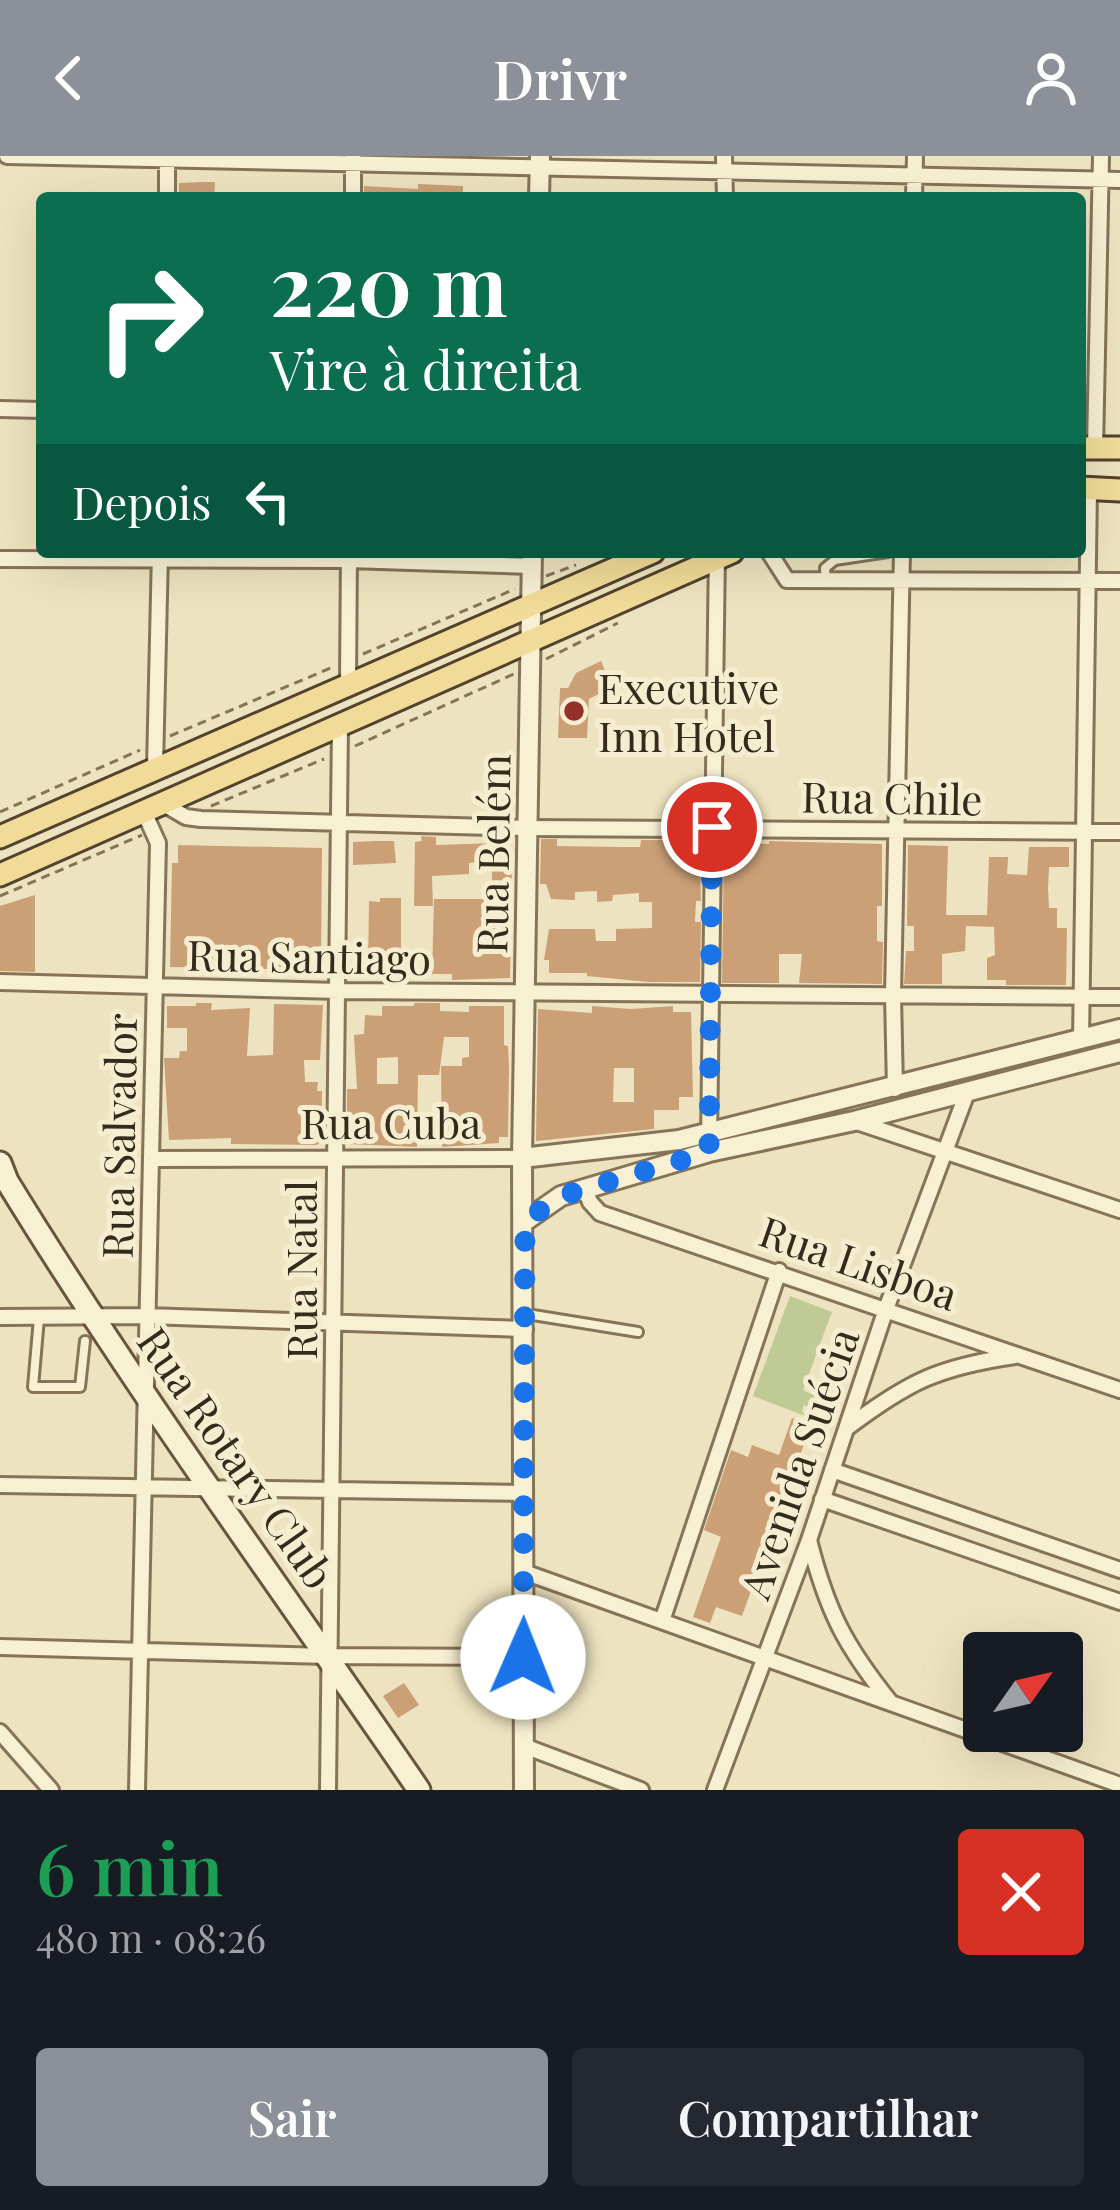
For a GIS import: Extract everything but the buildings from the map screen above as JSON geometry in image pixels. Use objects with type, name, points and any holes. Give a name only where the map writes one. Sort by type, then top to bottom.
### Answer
[{"type":"main road","points":[[1087,448],[1120,448]]},
{"type":"main road","points":[[1086,489],[1120,490]]},
{"type":"main road","points":[[0,837],[155,767],[531,576],[622,558]]},
{"type":"main road","points":[[0,874],[154,822],[340,725],[531,655],[714,558]]},
{"type":"main road","name":"Rua Rotary Club","points":[[0,1163],[90,1316],[146,1390],[419,1790]]},
{"type":"street","points":[[7,156],[539,162],[724,173],[1120,180]]},
{"type":"street","points":[[166,192],[167,156]]},
{"type":"street","points":[[724,156],[725,192]]},
{"type":"street","points":[[914,192],[915,156]]},
{"type":"street","points":[[1087,448],[1101,156]]},
{"type":"street","points":[[353,161],[353,192]]},
{"type":"street","points":[[0,409],[36,410]]},
{"type":"street","points":[[1081,1040],[1086,534]]},
{"type":"street","points":[[0,559],[53,558]]},
{"type":"street","points":[[155,767],[160,558]]},
{"type":"street","points":[[348,671],[349,558]]},
{"type":"street","points":[[367,558],[531,576]]},
{"type":"street","points":[[709,1142],[712,827],[722,558]]},
{"type":"street","points":[[774,558],[787,580],[1120,581]]},
{"type":"street","points":[[895,1089],[902,558]]},
{"type":"street","name":"Rua Belém","points":[[524,1790],[522,1158],[531,576]]},
{"type":"street","name":"Rua Natal","points":[[328,1790],[340,725]]},
{"type":"street","name":"Rua Chile","points":[[154,822],[186,817],[528,827],[1120,832]]},
{"type":"street","name":"Rua Salvador","points":[[137,1790],[154,822]]},
{"type":"street","name":"Rua Santiago","points":[[0,982],[339,991],[1120,997]]},
{"type":"street","points":[[525,1221],[561,1196],[709,1142],[1120,1029]]},
{"type":"street","points":[[709,1142],[854,1121],[1120,1052]]},
{"type":"street","name":"Avenida Suécia","points":[[715,1790],[968,1090]]},
{"type":"street","points":[[854,1121],[1120,1210]]},
{"type":"street","name":"Rua Cuba","points":[[151,1159],[522,1158],[709,1142]]},
{"type":"street","points":[[524,1185],[540,1194],[561,1196]]},
{"type":"street","name":"Rua Lisboa","points":[[585,1189],[600,1213],[1120,1390]]},
{"type":"street","points":[[662,1622],[779,1271]]},
{"type":"street","points":[[0,1317],[525,1321]]},
{"type":"street","points":[[847,1429],[898,1390],[928,1375],[967,1363],[1019,1356]]},
{"type":"street","points":[[832,1470],[1120,1570]]},
{"type":"street","points":[[0,1485],[524,1493]]},
{"type":"street","points":[[822,1499],[1120,1602]]},
{"type":"street","points":[[809,1540],[824,1596],[841,1634],[891,1703]]},
{"type":"street","points":[[524,1571],[1120,1785]]},
{"type":"street","points":[[0,1647],[327,1657],[523,1657]]},
{"type":"street","points":[[0,1732],[46,1788]]},
{"type":"street","points":[[524,1746],[641,1790]]},
{"type":"lane","points":[[826,581],[825,568],[849,558]]},
{"type":"lane","points":[[39,1316],[33,1387],[80,1387],[86,1341]]},
{"type":"lane","points":[[525,1321],[638,1332]]},
{"type":"path","points":[[0,812],[157,742],[348,671],[531,576],[591,560]]},
{"type":"path","points":[[186,817],[343,751],[531,655],[618,623]]},
{"type":"path","points":[[0,896],[154,822]]},
{"type":"green space","points":[[790,1296],[832,1312],[803,1390],[815,1396],[802,1411],[808,1417],[753,1396]]},
{"type":"place","name":"Executive Inn Hotel","points":[[574,711]]},
{"type":"route","points":[[523,1657],[525,1221],[561,1196],[709,1152],[712,827]]}]
